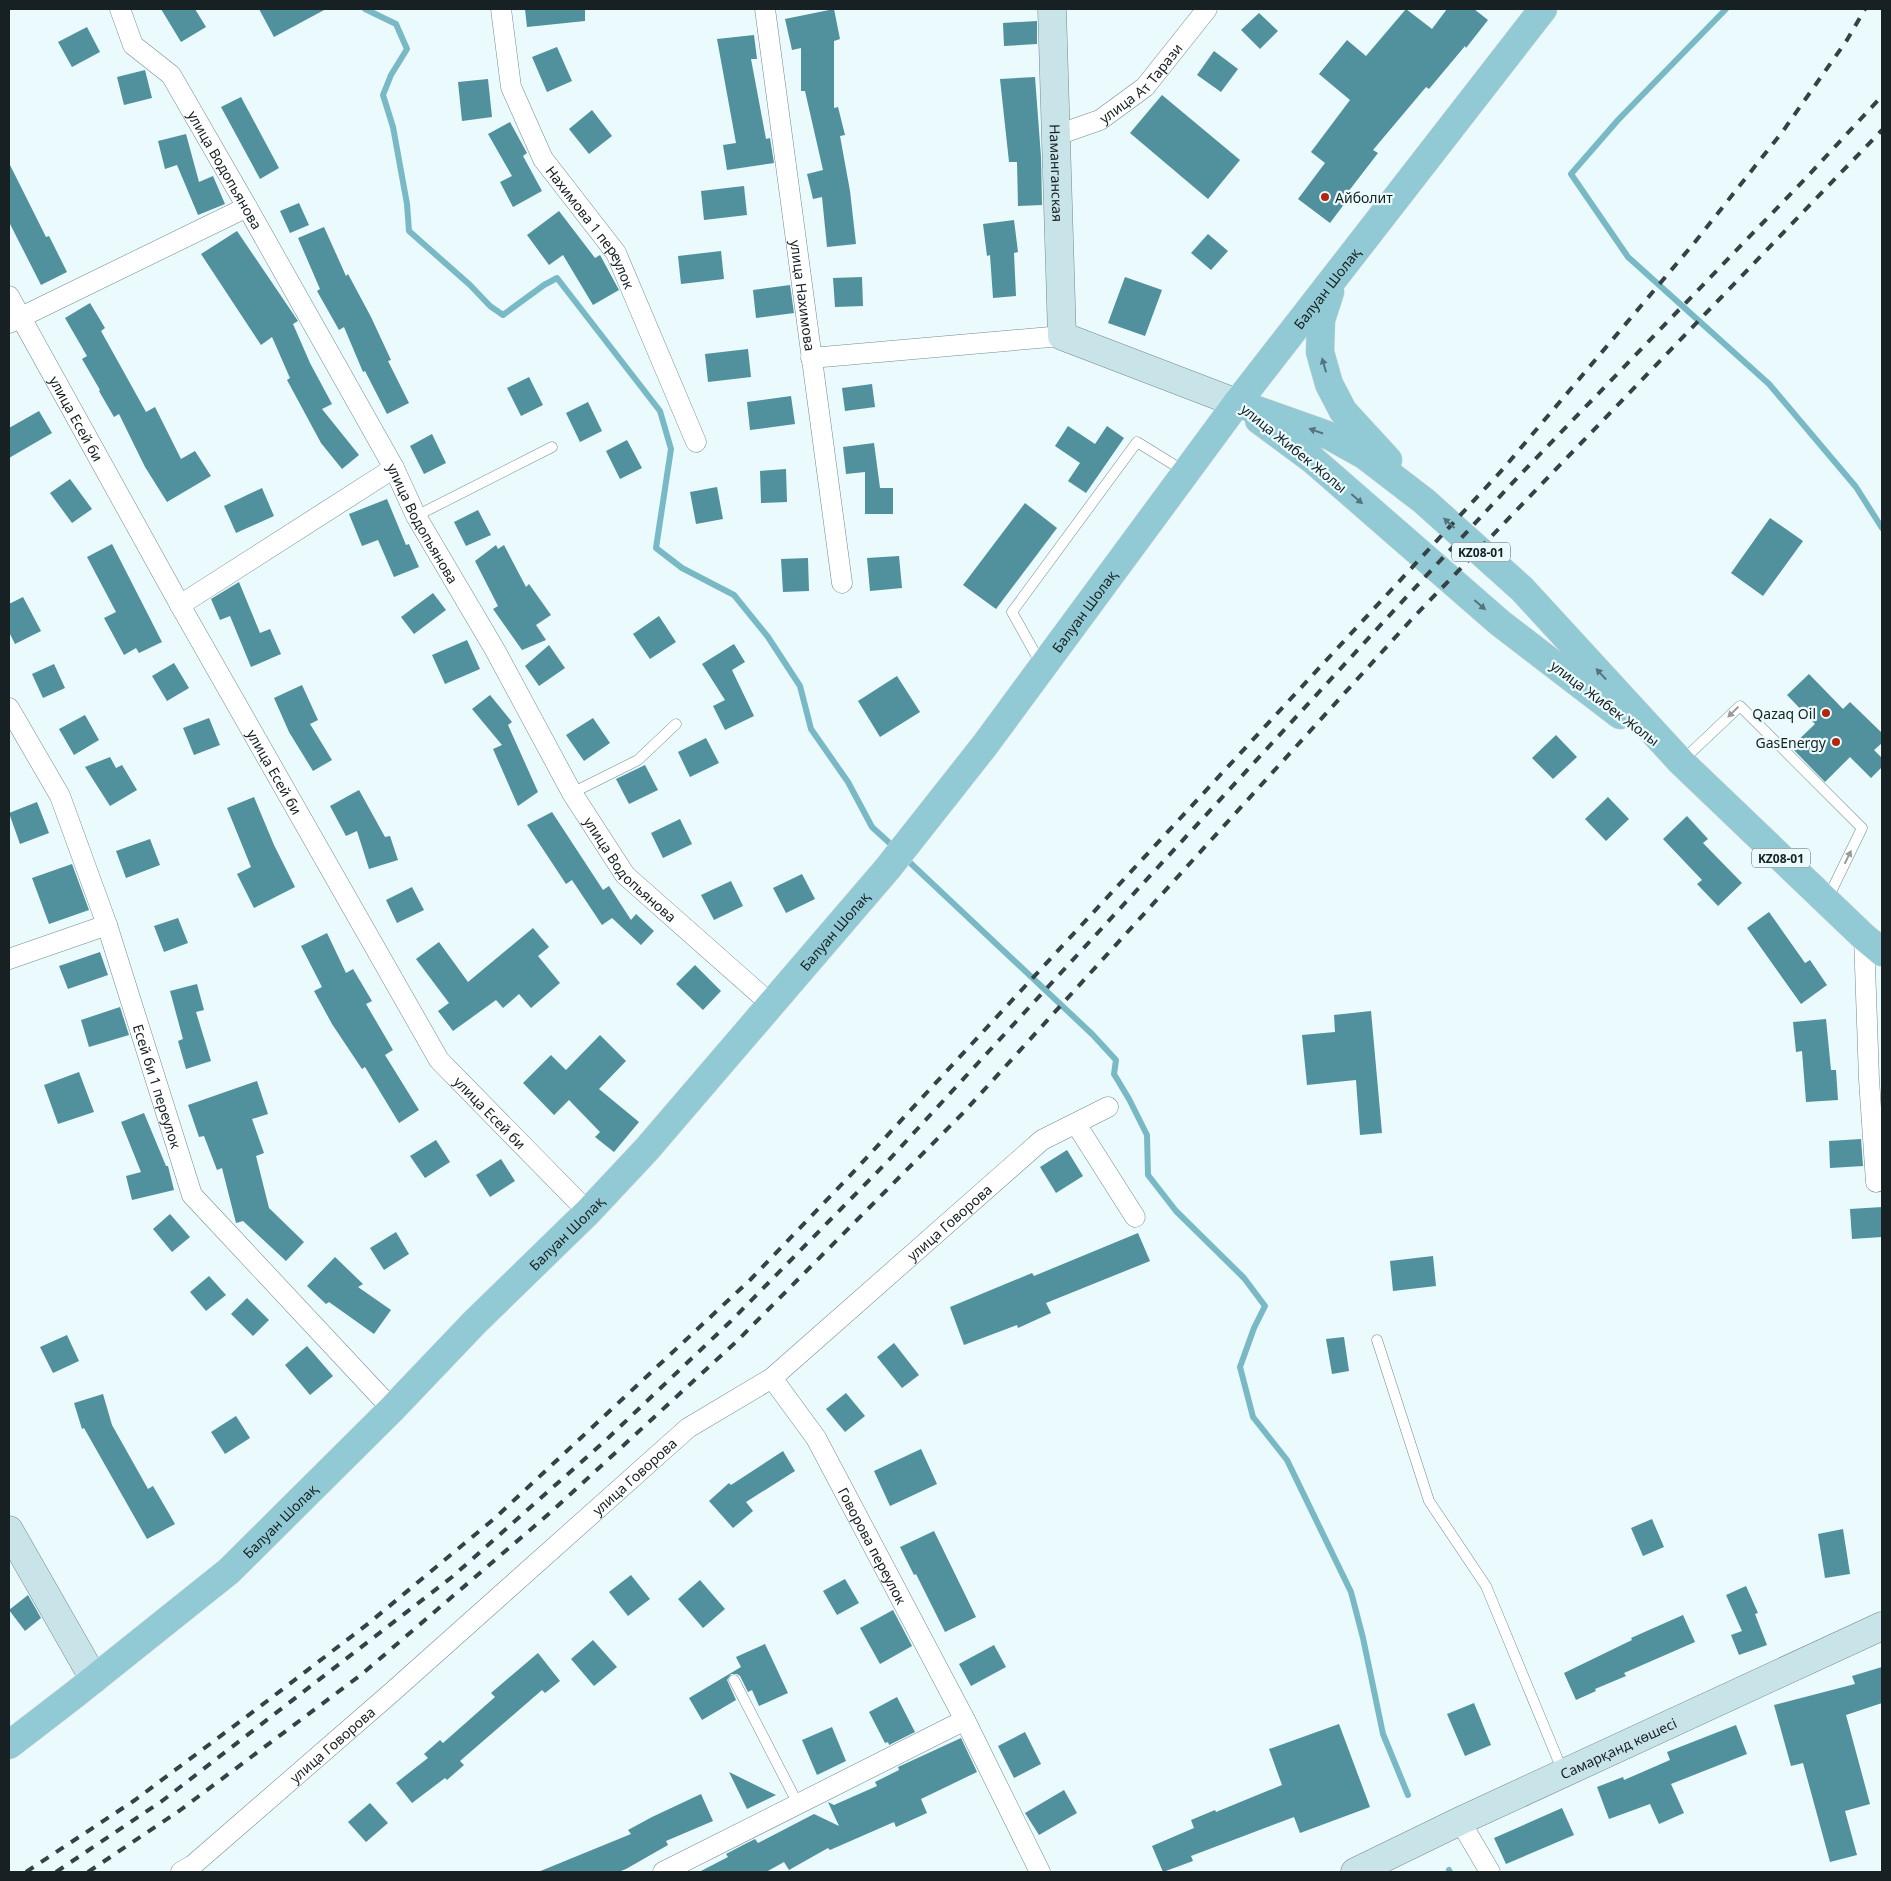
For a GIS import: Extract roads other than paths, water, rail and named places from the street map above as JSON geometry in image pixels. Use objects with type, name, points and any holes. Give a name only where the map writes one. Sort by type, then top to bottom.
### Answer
[{"type":"main road","name":"Балуан Шолақ","points":[[9,1745],[228,1571],[392,1409],[474,1322],[588,1212],[647,1149],[894,860],[985,745],[1237,403],[1544,9]]},
{"type":"main road","name":"KZ08-01","points":[[1334,278],[1321,320],[1320,352],[1329,384],[1343,411],[1424,500]]},
{"type":"main road","name":"улица Жибек Жолы","points":[[1237,403],[1330,436],[1364,455],[1424,500],[1522,590],[1681,762],[1873,945]]},
{"type":"main road","name":"улица Жибек Жолы","points":[[1237,403],[1313,460],[1500,623],[1681,762]]},
{"type":"street","name":"улица Водопьянова","points":[[120,9],[133,45],[171,75],[394,468],[416,516],[495,650],[572,793],[625,875],[772,1005]]},
{"type":"street","name":"Нахимова 1 переулок","points":[[501,9],[510,88],[543,159],[616,254],[696,442]]},
{"type":"street","name":"улица Нахимова","points":[[765,9],[842,583]]},
{"type":"street","name":"Наманганская","points":[[1052,9],[1062,336]]},
{"type":"street","name":"улица Ат Тарази","points":[[1057,135],[1100,120],[1145,87],[1208,9]]},
{"type":"street","points":[[15,320],[247,207]]},
{"type":"street","name":"улица Есей би","points":[[9,296],[15,320],[439,1060],[588,1212]]},
{"type":"street","points":[[811,358],[1062,336],[1237,403]]},
{"type":"street","points":[[180,605],[394,468]]},
{"type":"street","name":"Есей би 1 переулок","points":[[9,708],[60,796],[107,925],[192,1195],[392,1409]]},
{"type":"street","points":[[9,959],[107,925]]},
{"type":"street","points":[[1873,945],[1869,1078],[1876,1182]]},
{"type":"street","name":"улица Говорова","points":[[190,1870],[688,1428],[772,1378],[1042,1140],[1108,1107]]},
{"type":"street","points":[[1076,1124],[1135,1217]]},
{"type":"street","name":"Говорова переулок","points":[[772,1378],[816,1438],[965,1720],[1040,1872]]},
{"type":"street","points":[[9,1530],[94,1679]]},
{"type":"street","name":"Самарқанд көшесі","points":[[1355,1872],[1460,1821],[1882,1626]]},
{"type":"street","points":[[663,1872],[965,1720]]},
{"type":"street","points":[[1460,1821],[1490,1872]]},
{"type":"lane","points":[[1042,666],[1012,612],[1137,442],[1185,472]]},
{"type":"lane","points":[[416,516],[552,447]]},
{"type":"lane","points":[[1681,762],[1740,706],[1862,828],[1827,901]]},
{"type":"lane","points":[[572,793],[638,760],[676,724]]},
{"type":"lane","points":[[1377,1340],[1429,1501],[1486,1586],[1563,1773]]},
{"type":"lane","points":[[734,1680],[798,1804]]},
{"type":"waterway","points":[[365,9],[396,24],[407,49],[391,75],[383,95],[393,127],[407,204],[409,231],[470,285],[490,306],[503,315],[544,285],[557,278],[660,411],[671,449],[656,548],[682,568],[734,595],[768,637],[800,686],[811,729],[848,782],[872,827],[895,848]]},
{"type":"waterway","points":[[1726,9],[1618,120],[1571,174],[1628,257],[1769,384],[1856,487],[1882,528]]},
{"type":"waterway","points":[[904,857],[1092,1034],[1116,1060],[1114,1074],[1147,1135],[1148,1175],[1176,1211],[1244,1278],[1265,1306],[1254,1328],[1240,1367],[1253,1417],[1287,1460],[1351,1592],[1363,1638],[1383,1734],[1408,1795]]},
{"type":"railway","points":[[26,1872],[135,1800],[369,1623],[495,1518],[750,1280],[846,1180],[1503,469],[1695,242],[1783,131],[1847,40],[1865,9]]},
{"type":"railway","points":[[56,1872],[162,1801],[452,1577],[606,1440],[731,1321],[887,1162],[1517,478],[1806,178],[1882,96]]},
{"type":"railway","points":[[88,1872],[179,1811],[362,1674],[551,1512],[737,1341],[964,1112],[1411,620],[1882,130]]},
{"type":"place","name":"Айболит","points":[[1325,197]]},
{"type":"place","name":"Qazaq Oil","points":[[1826,713]]},
{"type":"place","name":"GasEnergy","points":[[1836,742]]}]
